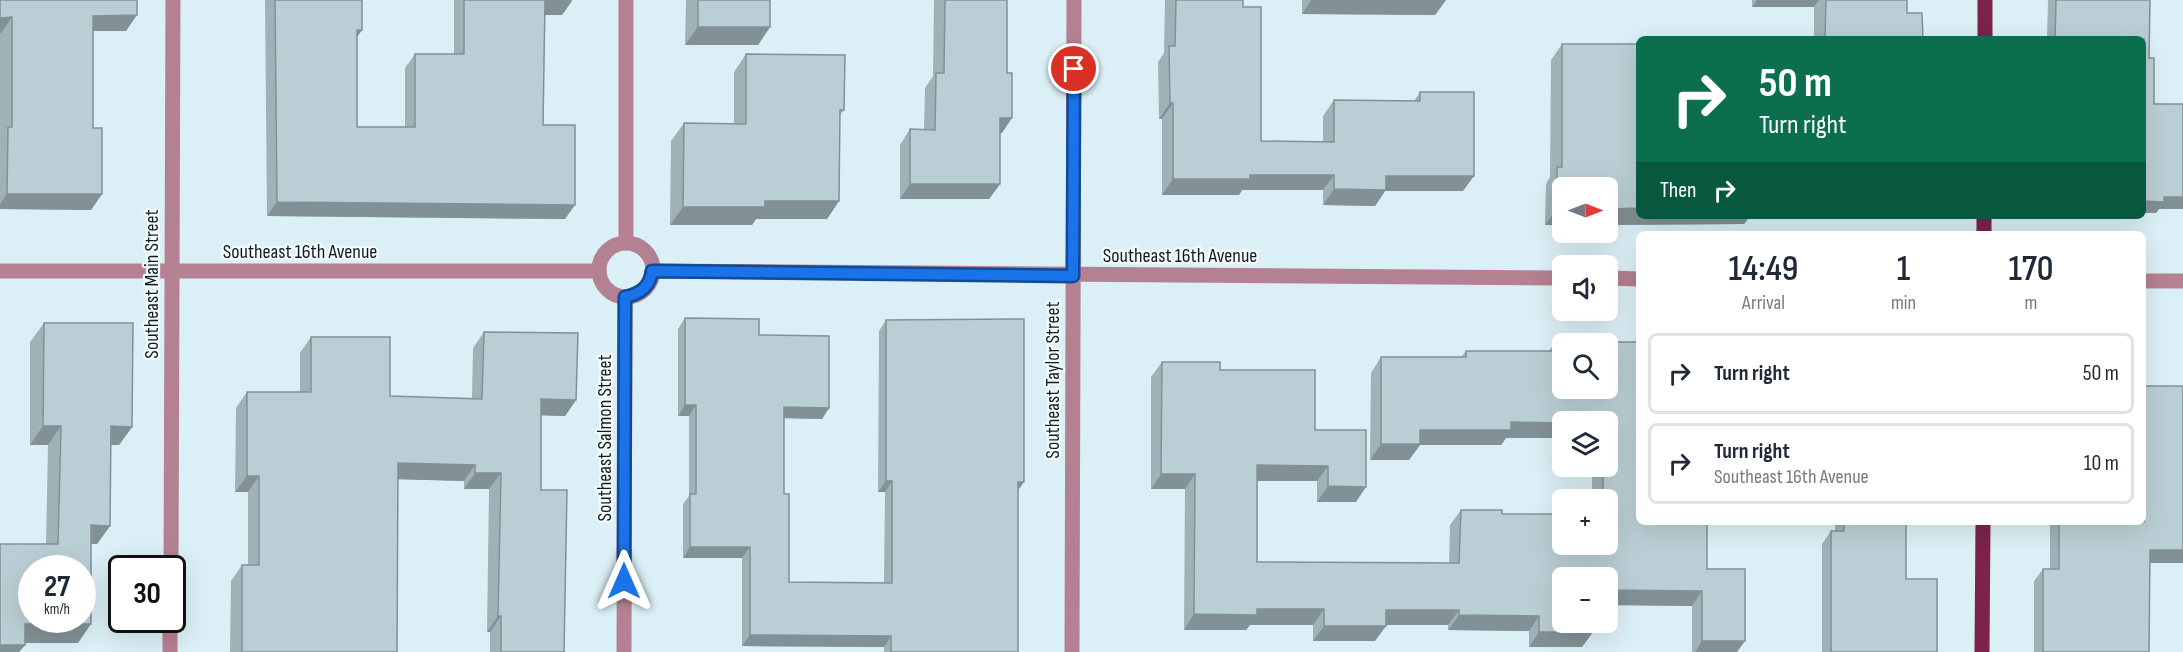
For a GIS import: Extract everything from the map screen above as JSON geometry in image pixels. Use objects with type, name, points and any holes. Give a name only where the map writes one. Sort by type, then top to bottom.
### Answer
[{"type":"main road","points":[[1985,0],[1985,36]]},
{"type":"main road","points":[[1982,652],[1983,525]]},
{"type":"street","name":"Southeast Main Street","points":[[171,555],[173,0]]},
{"type":"street","points":[[626,0],[626,243]]},
{"type":"street","name":"Southeast Taylor Street","points":[[1072,652],[1074,0]]},
{"type":"street","points":[[626,243],[642,248],[652,262],[652,271],[647,286],[625,297],[604,286],[599,271],[600,262],[609,248],[626,243]]},
{"type":"street","name":"Southeast 16th Avenue","points":[[0,271],[599,271]]},
{"type":"street","name":"Southeast 16th Avenue","points":[[652,271],[1552,278]]},
{"type":"street","points":[[1618,278],[1636,279]]},
{"type":"street","points":[[2146,281],[2183,281]]},
{"type":"street","name":"Southeast Salmon Street","points":[[624,652],[625,297]]},
{"type":"street","points":[[170,633],[170,652]]},
{"type":"building","points":[[0,0],[137,0],[137,15],[93,16],[93,128],[102,128],[102,194],[7,194],[8,127],[12,127],[12,17],[0,18]]},
{"type":"building","points":[[275,0],[362,0],[362,30],[357,30],[357,127],[415,127],[415,54],[464,54],[464,0],[572,0],[545,1],[543,125],[575,125],[575,205],[277,202]]},
{"type":"building","points":[[698,0],[770,0],[770,27],[698,27]]},
{"type":"building","points":[[945,0],[1007,0],[1007,73],[1012,73],[1012,118],[1000,118],[1000,184],[910,184],[910,129],[935,130],[936,73],[944,73]]},
{"type":"building","points":[[1176,0],[1243,0],[1243,7],[1261,7],[1261,141],[1334,142],[1334,100],[1420,101],[1420,92],[1474,92],[1474,176],[1386,176],[1386,190],[1334,189],[1334,175],[1250,175],[1250,179],[1173,179],[1173,103],[1170,103],[1169,46],[1175,46]]},
{"type":"building","points":[[1826,0],[1907,0],[1907,13],[1922,13],[1923,36],[1825,36]]},
{"type":"building","points":[[2056,0],[2150,0],[2149,58],[2154,58],[2154,104],[2183,104],[2183,197],[2164,197],[2164,202],[2146,201],[2146,36],[2055,36]]},
{"type":"building","points":[[1562,44],[1636,44],[1636,208],[1618,209],[1618,177],[1557,177],[1557,167],[1562,167]]},
{"type":"building","points":[[746,54],[845,55],[844,110],[840,110],[839,201],[765,201],[765,207],[683,207],[684,123],[746,124]]},
{"type":"building","points":[[685,318],[759,319],[759,335],[829,336],[829,408],[784,407],[784,494],[789,494],[789,582],[892,583],[892,481],[886,481],[886,320],[1024,319],[1024,482],[1018,482],[1018,652],[891,652],[891,636],[750,635],[750,547],[690,547],[690,494],[696,494],[696,405],[685,405]]},
{"type":"building","points":[[44,323],[133,323],[132,427],[111,426],[110,526],[91,525],[91,555],[18,555],[18,633],[25,633],[25,645],[0,645],[0,544],[58,544],[61,426],[43,426]]},
{"type":"building","points":[[484,332],[578,333],[576,400],[541,399],[541,490],[567,490],[564,652],[501,652],[501,616],[498,616],[501,473],[475,473],[475,465],[398,463],[397,652],[242,652],[242,565],[259,565],[259,476],[247,476],[247,392],[311,392],[311,337],[390,337],[390,396],[482,399]]},
{"type":"building","points":[[1618,342],[1636,342],[1636,525],[1707,525],[1707,569],[1745,569],[1745,641],[1702,641],[1702,591],[1618,590],[1618,567],[1552,567],[1552,632],[1539,632],[1539,616],[1459,615],[1459,610],[1386,610],[1386,626],[1324,626],[1324,609],[1257,609],[1257,615],[1194,614],[1195,474],[1161,474],[1162,362],[1220,362],[1220,370],[1315,370],[1315,430],[1366,430],[1366,487],[1328,486],[1328,466],[1257,465],[1257,562],[1459,563],[1461,510],[1502,510],[1502,514],[1552,514],[1552,555],[1618,555],[1618,489],[1603,489],[1603,477],[1618,477],[1618,411],[1552,411],[1552,423],[1511,422],[1511,430],[1420,430],[1420,444],[1381,444],[1381,357],[1466,357],[1466,351],[1552,351],[1552,399],[1618,399]]},
{"type":"building","points":[[2146,386],[2183,386],[2183,550],[2150,550],[2149,652],[2043,652],[2043,569],[2059,569],[2059,525],[2146,525]]},
{"type":"building","points":[[1844,525],[1906,525],[1906,579],[1937,579],[1937,652],[1831,652],[1831,531],[1844,531]]},
{"type":"route","points":[[624,581],[625,297],[641,292],[651,279],[652,271],[1073,276],[1074,69]]}]
